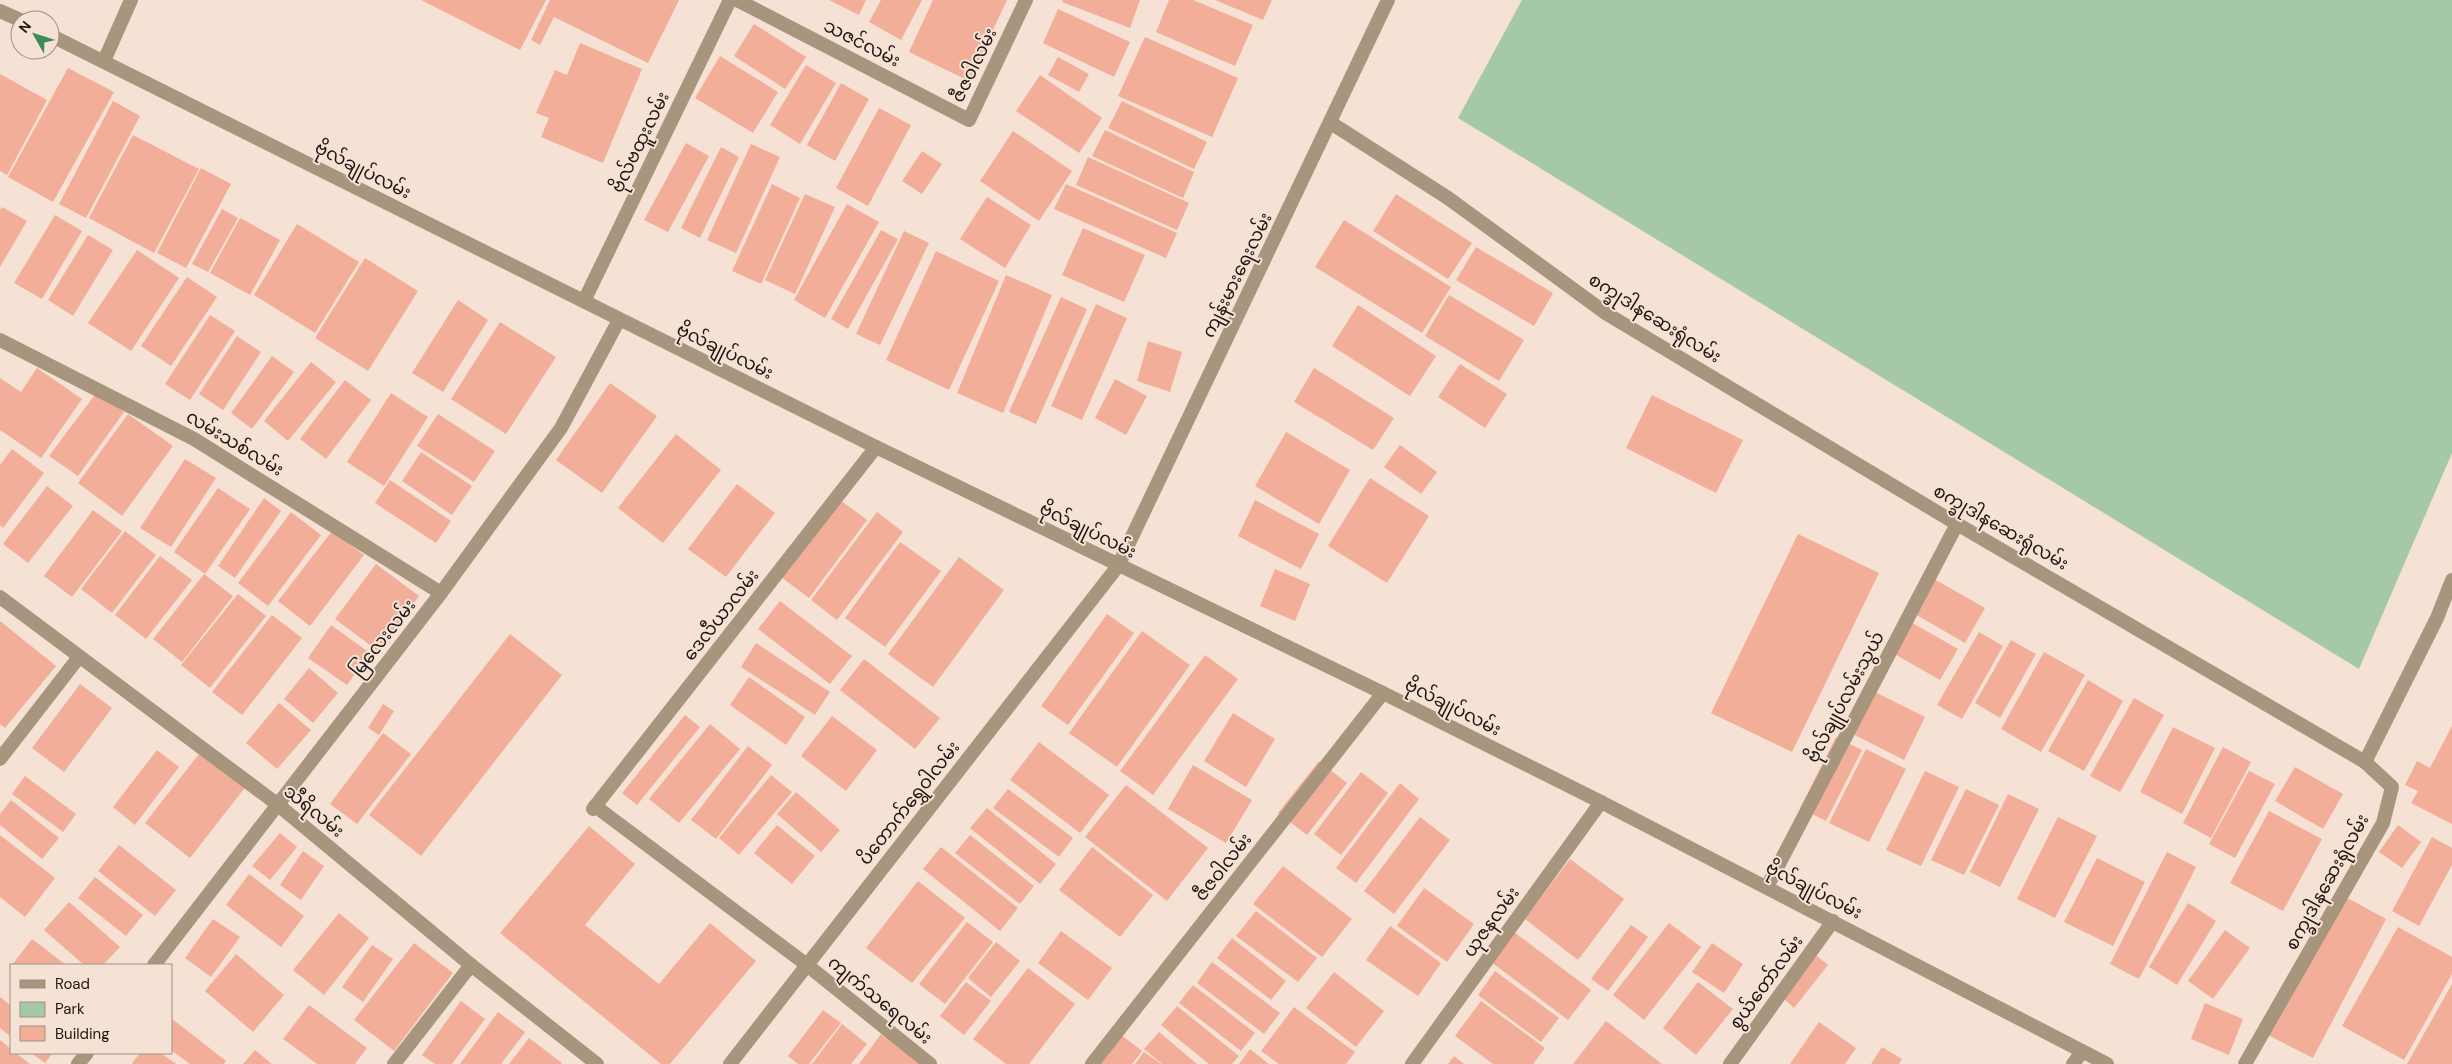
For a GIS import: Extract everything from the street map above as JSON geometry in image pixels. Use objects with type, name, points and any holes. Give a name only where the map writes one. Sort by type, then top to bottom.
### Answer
[{"type":"street","points":[[104,61],[131,0]]},
{"type":"street","name":"ဗိုလ်ဗထူးလမ်း","points":[[584,301],[730,0]]},
{"type":"street","name":"သဇင်လမ်း","points":[[737,0],[969,120]]},
{"type":"street","name":"ဇီဇဝါလမ်း","points":[[969,120],[1026,0]]},
{"type":"street","name":"ကျန်းမားရေးလမ်း","points":[[1118,566],[1388,0]]},
{"type":"street","name":"ဗိုလ်ချုပ်လမ်း","points":[[60,40],[619,320],[1118,566],[1383,693],[1601,802],[2107,1064]]},
{"type":"street","name":"စက္ခုဒါနဆေးရုံလမ်း","points":[[1330,123],[1448,198],[1607,314],[1957,524],[2365,762],[2392,787],[2383,823],[2245,1064]]},
{"type":"street","name":"မြလေးလမ်း","points":[[155,964],[441,594],[561,428],[619,320]]},
{"type":"street","name":"လမ်းသစ်လမ်း","points":[[0,340],[194,438],[441,594]]},
{"type":"street","name":"ဒေလီယာလမ်း","points":[[807,964],[594,808],[876,447]]},
{"type":"street","name":"ဗိုလ်ချုပ်လမ်းသွယ်","points":[[1767,887],[1957,524]]},
{"type":"street","name":"ပိတောက်ရွှေဝါလမ်း","points":[[730,1064],[1118,566]]},
{"type":"street","points":[[2365,762],[2437,618],[2452,580]]},
{"type":"street","name":"သီရိလမ်း","points":[[0,597],[278,804],[471,965],[597,1064]]},
{"type":"street","points":[[0,759],[79,657]]},
{"type":"street","name":"ဇီဇဝါလမ်း","points":[[1092,1064],[1383,693]]},
{"type":"street","name":"ယုဇနလမ်း","points":[[1412,1064],[1601,802]]},
{"type":"street","name":"စွယ်တော်လမ်း","points":[[1730,1064],[1833,921]]},
{"type":"street","name":"ကျက်သရေလမ်း","points":[[807,964],[930,1064]]},
{"type":"street","points":[[394,1064],[471,965]]},
{"type":"street","points":[[2073,1064],[2082,1052]]},
{"type":"street","points":[[78,1064],[86,1054]]},
{"type":"green space","points":[[1522,0],[2452,0],[2452,453],[2359,669],[1458,118]]},
{"type":"building","points":[[421,0],[546,0],[520,50]]},
{"type":"building","points":[[550,0],[679,0],[648,63],[554,17],[540,45],[531,40]]},
{"type":"building","points":[[829,0],[866,0],[859,15]]},
{"type":"building","points":[[881,0],[922,0],[901,40],[869,22]]},
{"type":"building","points":[[933,0],[1007,0],[969,81],[909,52]]},
{"type":"building","points":[[1063,0],[1140,0],[1130,28],[1062,2]]},
{"type":"building","points":[[1169,0],[1193,0],[1253,25],[1235,66],[1156,32]]},
{"type":"building","points":[[1215,0],[1272,0],[1263,20]]},
{"type":"building","points":[[1058,9],[1130,42],[1114,77],[1043,43]]},
{"type":"building","points":[[754,24],[806,57],[785,89],[734,56]]},
{"type":"building","points":[[1145,37],[1238,78],[1212,137],[1118,96]]},
{"type":"building","points":[[580,43],[642,69],[603,163],[541,137],[549,118],[536,113],[555,70],[567,75]]},
{"type":"building","points":[[720,56],[778,92],[753,133],[695,98]]},
{"type":"building","points":[[1058,57],[1089,74],[1079,92],[1048,75]]},
{"type":"building","points":[[806,65],[836,83],[800,144],[770,125]]},
{"type":"building","points":[[68,68],[114,92],[53,202],[8,177]]},
{"type":"building","points":[[0,74],[47,100],[7,175],[0,171]]},
{"type":"building","points":[[1040,75],[1102,118],[1079,153],[1016,111]]},
{"type":"building","points":[[841,83],[869,99],[835,161],[807,145]]},
{"type":"building","points":[[113,101],[140,116],[86,218],[59,204]]},
{"type":"building","points":[[1122,101],[1207,142],[1194,169],[1108,128]]},
{"type":"building","points":[[879,108],[911,125],[868,206],[836,188]]},
{"type":"building","points":[[1105,130],[1194,172],[1183,198],[1092,156]]},
{"type":"building","points":[[1013,131],[1072,171],[1039,221],[980,181]]},
{"type":"building","points":[[133,135],[199,169],[154,253],[89,218]]},
{"type":"building","points":[[686,143],[709,156],[668,232],[644,220]]},
{"type":"building","points":[[751,144],[780,157],[736,253],[707,240]]},
{"type":"building","points":[[721,147],[739,157],[700,238],[681,228]]},
{"type":"building","points":[[922,151],[942,164],[922,194],[902,181]]},
{"type":"building","points":[[1088,157],[1189,203],[1177,230],[1076,185]]},
{"type":"building","points":[[201,168],[231,184],[186,268],[157,253]]},
{"type":"building","points":[[772,184],[800,198],[761,284],[732,271]]},
{"type":"building","points":[[1066,184],[1177,233],[1166,258],[1054,209]]},
{"type":"building","points":[[805,194],[835,207],[795,294],[765,280]]},
{"type":"building","points":[[1396,194],[1472,243],[1448,279],[1373,231]]},
{"type":"building","points":[[987,197],[1031,225],[1005,268],[960,239]]},
{"type":"building","points":[[847,204],[879,222],[825,318],[794,300]]},
{"type":"building","points":[[2,207],[27,221],[0,267],[0,210]]},
{"type":"building","points":[[222,209],[238,218],[208,272],[192,264]]},
{"type":"building","points":[[55,215],[82,231],[42,299],[14,283]]},
{"type":"building","points":[[240,218],[280,240],[250,295],[210,273]]},
{"type":"building","points":[[1344,220],[1451,287],[1422,333],[1315,267]]},
{"type":"building","points":[[297,224],[359,262],[315,333],[254,295]]},
{"type":"building","points":[[1083,228],[1145,255],[1124,302],[1062,275]]},
{"type":"building","points":[[881,230],[898,239],[848,329],[831,319]]},
{"type":"building","points":[[904,231],[929,243],[880,345],[856,334]]},
{"type":"building","points":[[88,235],[113,250],[73,316],[48,300]]},
{"type":"building","points":[[1476,247],[1553,293],[1534,326],[1456,280]]},
{"type":"building","points":[[137,250],[179,278],[131,351],[88,323]]},
{"type":"building","points":[[936,251],[999,281],[949,390],[886,360]]},
{"type":"building","points":[[365,258],[418,291],[368,371],[315,338]]},
{"type":"building","points":[[1006,275],[1052,295],[1003,413],[957,393]]},
{"type":"building","points":[[187,277],[217,297],[171,366],[141,346]]},
{"type":"building","points":[[1449,295],[1524,340],[1499,381],[1425,336]]},
{"type":"building","points":[[1061,297],[1087,309],[1036,424],[1009,412]]},
{"type":"building","points":[[458,300],[488,320],[443,392],[412,373]]},
{"type":"building","points":[[1096,304],[1127,318],[1082,420],[1051,406]]},
{"type":"building","points":[[1358,305],[1436,356],[1410,396],[1332,346]]},
{"type":"building","points":[[210,315],[235,331],[190,400],[165,384]]},
{"type":"building","points":[[500,322],[556,357],[506,434],[451,399]]},
{"type":"building","points":[[237,336],[261,352],[223,410],[199,394]]},
{"type":"building","points":[[1148,341],[1182,352],[1170,392],[1137,381]]},
{"type":"building","points":[[272,356],[294,372],[252,429],[231,413]]},
{"type":"building","points":[[311,362],[336,382],[288,441],[264,421]]},
{"type":"building","points":[[1460,364],[1507,394],[1485,428],[1438,397]]},
{"type":"building","points":[[37,368],[82,399],[41,458],[0,430],[0,378],[21,392]]},
{"type":"building","points":[[1314,368],[1394,418],[1373,450],[1294,402]]},
{"type":"building","points":[[1115,379],[1147,396],[1126,435],[1095,418]]},
{"type":"building","points":[[345,380],[371,400],[326,459],[300,439]]},
{"type":"building","points":[[610,383],[657,416],[602,493],[556,460]]},
{"type":"building","points":[[97,392],[124,412],[78,476],[49,456]]},
{"type":"building","points":[[391,393],[428,417],[384,486],[347,462]]},
{"type":"building","points":[[1652,395],[1743,440],[1716,493],[1626,448]]},
{"type":"building","points":[[128,414],[173,446],[122,516],[78,483]]},
{"type":"building","points":[[438,414],[495,451],[474,482],[417,446]]},
{"type":"building","points":[[1286,432],[1350,470],[1319,524],[1255,486]]},
{"type":"building","points":[[676,434],[721,470],[663,543],[618,508]]},
{"type":"building","points":[[1400,445],[1437,472],[1421,494],[1384,467]]},
{"type":"building","points":[[12,449],[44,473],[3,528],[0,525],[0,465]]},
{"type":"building","points":[[421,452],[472,486],[452,515],[402,481]]},
{"type":"building","points":[[185,459],[216,478],[171,547],[140,528]]},
{"type":"building","points":[[1370,478],[1429,516],[1387,583],[1328,546]]},
{"type":"building","points":[[390,480],[451,521],[436,543],[375,503]]},
{"type":"building","points":[[737,484],[775,513],[726,577],[688,549]]},
{"type":"building","points":[[47,486],[73,506],[28,563],[3,544]]},
{"type":"building","points":[[218,488],[250,509],[205,574],[174,552]]},
{"type":"building","points":[[836,497],[867,520],[809,598],[777,574]]},
{"type":"building","points":[[264,498],[281,511],[235,578],[218,566]]},
{"type":"building","points":[[1255,500],[1319,534],[1301,569],[1238,536]]},
{"type":"building","points":[[93,510],[122,531],[72,597],[44,576]]},
{"type":"building","points":[[291,512],[321,535],[268,606],[238,583]]},
{"type":"building","points":[[877,512],[903,532],[837,620],[811,600]]},
{"type":"building","points":[[125,531],[156,555],[112,613],[81,589]]},
{"type":"building","points":[[332,531],[364,555],[310,626],[278,601]]},
{"type":"building","points":[[1798,534],[1879,573],[1792,752],[1711,713]]},
{"type":"building","points":[[900,542],[941,571],[885,647],[845,618]]},
{"type":"building","points":[[160,556],[192,580],[146,639],[115,615]]},
{"type":"building","points":[[959,557],[1004,590],[933,687],[888,654]]},
{"type":"building","points":[[376,564],[419,596],[378,651],[335,619]]},
{"type":"building","points":[[1275,569],[1310,584],[1295,621],[1260,606]]},
{"type":"building","points":[[204,574],[233,596],[182,662],[153,639]]},
{"type":"building","points":[[1927,575],[1985,608],[1965,643],[1908,610]]},
{"type":"building","points":[[238,594],[266,616],[210,688],[181,665]]},
{"type":"building","points":[[780,601],[852,656],[830,684],[758,629]]},
{"type":"building","points":[[1107,614],[1134,633],[1068,725],[1041,706]]},
{"type":"building","points":[[272,615],[302,638],[242,715],[212,692]]},
{"type":"building","points":[[0,621],[56,666],[5,728],[0,724]]},
{"type":"building","points":[[1909,621],[1958,649],[1940,680],[1891,652]]},
{"type":"building","points":[[331,625],[370,653],[347,685],[308,658]]},
{"type":"building","points":[[1142,631],[1190,665],[1117,767],[1069,733]]},
{"type":"building","points":[[1979,632],[2003,646],[1962,719],[1937,705]]},
{"type":"building","points":[[510,634],[562,675],[421,856],[369,815]]},
{"type":"building","points":[[2011,640],[2036,654],[2000,718],[1975,703]]},
{"type":"building","points":[[756,643],[830,692],[815,715],[741,667]]},
{"type":"building","points":[[2044,652],[2085,675],[2041,752],[2001,729]]},
{"type":"building","points":[[1205,655],[1238,679],[1153,795],[1120,771]]},
{"type":"building","points":[[864,659],[940,718],[915,749],[840,690]]},
{"type":"building","points":[[309,668],[338,693],[313,723],[284,699]]},
{"type":"building","points":[[749,677],[805,717],[786,745],[730,705]]},
{"type":"building","points":[[2088,680],[2123,701],[2084,771],[2048,751]]},
{"type":"building","points":[[80,684],[112,708],[64,772],[32,748]]},
{"type":"building","points":[[1871,690],[1925,717],[1904,760],[1849,732]]},
{"type":"building","points":[[2134,698],[2164,715],[2120,792],[2090,776]]},
{"type":"building","points":[[279,703],[311,730],[277,769],[246,743]]},
{"type":"building","points":[[383,704],[394,711],[379,735],[368,728]]},
{"type":"building","points":[[1233,713],[1275,739],[1246,787],[1204,761]]},
{"type":"building","points":[[685,715],[700,727],[637,805],[622,793]]},
{"type":"building","points":[[832,716],[877,750],[846,791],[801,756]]},
{"type":"building","points":[[710,724],[740,749],[679,823],[649,799]]},
{"type":"building","points":[[2452,726],[2452,824],[2411,803],[2418,791],[2405,785],[2417,761],[2430,768]]},
{"type":"building","points":[[2173,727],[2215,748],[2182,814],[2140,792]]},
{"type":"building","points":[[383,733],[411,754],[357,824],[330,804]]},
{"type":"building","points":[[1836,737],[1862,750],[1826,821],[1800,808]]},
{"type":"building","points":[[1039,742],[1109,795],[1080,833],[1010,780]]},
{"type":"building","points":[[748,746],[772,765],[716,839],[691,820]]},
{"type":"building","points":[[2223,747],[2251,762],[2211,838],[2183,823]]},
{"type":"building","points":[[1866,749],[1906,769],[1869,842],[1829,823]]},
{"type":"building","points":[[157,750],[179,767],[135,825],[113,807]]},
{"type":"building","points":[[202,750],[247,785],[190,858],[145,823]]},
{"type":"building","points":[[1319,761],[1347,783],[1307,835],[1278,813]]},
{"type":"building","points":[[1193,765],[1252,800],[1226,843],[1168,809]]},
{"type":"building","points":[[2295,767],[2343,794],[2323,829],[2275,801]]},
{"type":"building","points":[[1925,771],[1959,787],[1921,866],[1886,850]]},
{"type":"building","points":[[2249,771],[2275,784],[2235,858],[2209,844]]},
{"type":"building","points":[[1361,772],[1388,793],[1341,855],[1314,834]]},
{"type":"building","points":[[771,775],[792,792],[739,855],[719,838]]},
{"type":"building","points":[[25,776],[76,814],[63,832],[12,794]]},
{"type":"building","points":[[1400,783],[1419,799],[1356,883],[1336,868]]},
{"type":"building","points":[[1126,785],[1208,848],[1167,901],[1085,837]]},
{"type":"building","points":[[1008,789],[1073,838],[1059,857],[993,808]]},
{"type":"building","points":[[1966,789],[1999,805],[1964,875],[1931,860]]},
{"type":"building","points":[[796,792],[840,830],[821,852],[777,814]]},
{"type":"building","points":[[2008,794],[2039,809],[2000,887],[1970,872]]},
{"type":"building","points":[[11,800],[59,838],[42,859],[0,825],[0,814]]},
{"type":"building","points":[[987,808],[1056,864],[1040,884],[970,828]]},
{"type":"building","points":[[2269,811],[2322,839],[2283,911],[2230,883]]},
{"type":"building","points":[[1420,817],[1450,840],[1394,914],[1364,891]]},
{"type":"building","points":[[2058,817],[2097,836],[2055,918],[2017,899]]},
{"type":"building","points":[[777,825],[815,856],[792,884],[754,853]]},
{"type":"building","points":[[2398,825],[2421,842],[2402,868],[2379,852]]},
{"type":"building","points":[[589,826],[635,864],[585,925],[659,984],[710,923],[756,961],[670,1064],[661,1064],[500,933]]},
{"type":"building","points":[[280,833],[297,847],[270,880],[252,866]]},
{"type":"building","points":[[0,835],[55,878],[25,917],[0,897]]},
{"type":"building","points":[[970,835],[1034,886],[1020,904],[955,853]]},
{"type":"building","points":[[2432,837],[2452,848],[2452,865],[2419,926],[2392,911]]},
{"type":"building","points":[[119,845],[176,890],[155,916],[98,871]]},
{"type":"building","points":[[941,847],[1018,908],[1000,931],[923,869]]},
{"type":"building","points":[[1092,847],[1153,895],[1120,937],[1059,890]]},
{"type":"building","points":[[303,851],[324,866],[301,900],[280,885]]},
{"type":"building","points":[[2167,852],[2196,867],[2139,979],[2110,964]]},
{"type":"building","points":[[2097,858],[2145,882],[2113,946],[2064,922]]},
{"type":"building","points":[[1570,859],[1624,899],[1578,960],[1525,919]]},
{"type":"building","points":[[1283,866],[1352,919],[1322,957],[1253,904]]},
{"type":"building","points":[[249,874],[304,916],[281,947],[226,905]]},
{"type":"building","points":[[95,877],[143,915],[126,936],[78,898]]},
{"type":"building","points":[[918,881],[965,918],[912,983],[866,948]]},
{"type":"building","points":[[1424,888],[1474,924],[1447,962],[1397,926]]},
{"type":"building","points":[[2340,894],[2386,919],[2313,1058],[2266,1034]]},
{"type":"building","points":[[69,902],[120,947],[104,964],[83,964],[44,930]]},
{"type":"building","points":[[2188,903],[2216,921],[2177,985],[2149,967]]},
{"type":"building","points":[[1256,911],[1317,958],[1298,982],[1236,936]]},
{"type":"building","points":[[339,913],[369,938],[324,995],[293,970]]},
{"type":"building","points":[[213,919],[240,937],[211,977],[185,958]]},
{"type":"building","points":[[967,922],[993,942],[945,1004],[919,984]]},
{"type":"building","points":[[1669,923],[1701,947],[1644,1020],[1613,995]]},
{"type":"building","points":[[1631,925],[1648,937],[1608,991],[1591,979]]},
{"type":"building","points":[[1390,926],[1441,963],[1418,996],[1366,960]]},
{"type":"building","points":[[2398,927],[2452,957],[2452,974],[2404,1060],[2342,1026]]},
{"type":"building","points":[[2225,930],[2250,948],[2213,999],[2188,981]]},
{"type":"building","points":[[1061,931],[1112,968],[1088,1000],[1038,963]]},
{"type":"building","points":[[1514,932],[1591,990],[1568,1020],[1491,962]]},
{"type":"building","points":[[1232,938],[1286,981],[1271,1000],[1217,958]]},
{"type":"building","points":[[32,939],[65,964],[13,964]]},
{"type":"building","points":[[996,942],[1020,961],[991,997],[968,978]]},
{"type":"building","points":[[414,943],[453,973],[394,1051],[354,1020]]},
{"type":"building","points":[[1712,943],[1743,964],[1724,993],[1692,972]]},
{"type":"building","points":[[372,945],[393,959],[363,1002],[342,987]]},
{"type":"building","points":[[1812,952],[1828,965],[1794,1008],[1778,994]]},
{"type":"building","points":[[236,954],[284,995],[253,1032],[205,991]]},
{"type":"building","points":[[1212,962],[1280,1013],[1264,1034],[1197,983]]},
{"type":"building","points":[[1028,968],[1075,1004],[1029,1064],[1006,1064],[973,1039]]},
{"type":"building","points":[[1495,971],[1559,1018],[1541,1042],[1478,995]]},
{"type":"building","points":[[1334,972],[1384,1011],[1356,1047],[1306,1008]]},
{"type":"building","points":[[966,982],[991,1001],[964,1035],[940,1016]]},
{"type":"building","points":[[1698,982],[1733,1009],[1696,1055],[1663,1028]]},
{"type":"building","points":[[2452,984],[2452,1064],[2407,1064]]},
{"type":"building","points":[[1193,985],[1255,1033],[1241,1051],[1179,1003]]},
{"type":"building","points":[[0,997],[10,1005],[10,1036],[0,1028]]},
{"type":"building","points":[[461,1001],[485,1019],[452,1064],[435,1064],[422,1055]]},
{"type":"building","points":[[1481,1001],[1545,1048],[1533,1064],[1493,1064],[1455,1036]]},
{"type":"building","points":[[2205,1003],[2243,1019],[2229,1055],[2191,1039]]},
{"type":"building","points":[[309,1005],[367,1048],[355,1064],[317,1064],[283,1039]]},
{"type":"building","points":[[1177,1006],[1239,1056],[1232,1064],[1209,1064],[1161,1025]]},
{"type":"building","points":[[1294,1007],[1355,1052],[1346,1064],[1279,1064],[1261,1051]]},
{"type":"building","points":[[823,1010],[841,1023],[809,1064],[798,1064],[788,1056]]},
{"type":"building","points":[[498,1012],[525,1032],[501,1064],[460,1064]]},
{"type":"building","points":[[172,1019],[226,1061],[224,1064],[190,1064],[172,1051]]},
{"type":"building","points":[[1606,1021],[1662,1064],[1573,1064]]},
{"type":"building","points":[[1819,1022],[1856,1048],[1845,1064],[1790,1064]]},
{"type":"building","points":[[842,1024],[867,1044],[851,1064],[812,1064]]},
{"type":"building","points":[[1114,1029],[1142,1051],[1132,1064],[1087,1064]]},
{"type":"building","points":[[1159,1032],[1197,1064],[1162,1064],[1144,1049]]},
{"type":"building","points":[[881,1034],[922,1064],[859,1064]]},
{"type":"building","points":[[529,1038],[562,1063],[509,1064]]},
{"type":"building","points":[[0,1040],[10,1048],[10,1054],[17,1054],[30,1064],[0,1064]]},
{"type":"building","points":[[1882,1047],[1902,1059],[1899,1064],[1871,1064]]},
{"type":"building","points":[[1250,1049],[1269,1064],[1239,1064]]},
{"type":"building","points":[[255,1050],[272,1064],[243,1064]]},
{"type":"building","points":[[1144,1052],[1161,1064],[1135,1064]]},
{"type":"building","points":[[32,1054],[52,1054],[45,1063]]},
{"type":"building","points":[[139,1054],[162,1054],[176,1064],[134,1064],[132,1063]]},
{"type":"building","points":[[1454,1056],[1464,1064],[1448,1064]]}]
